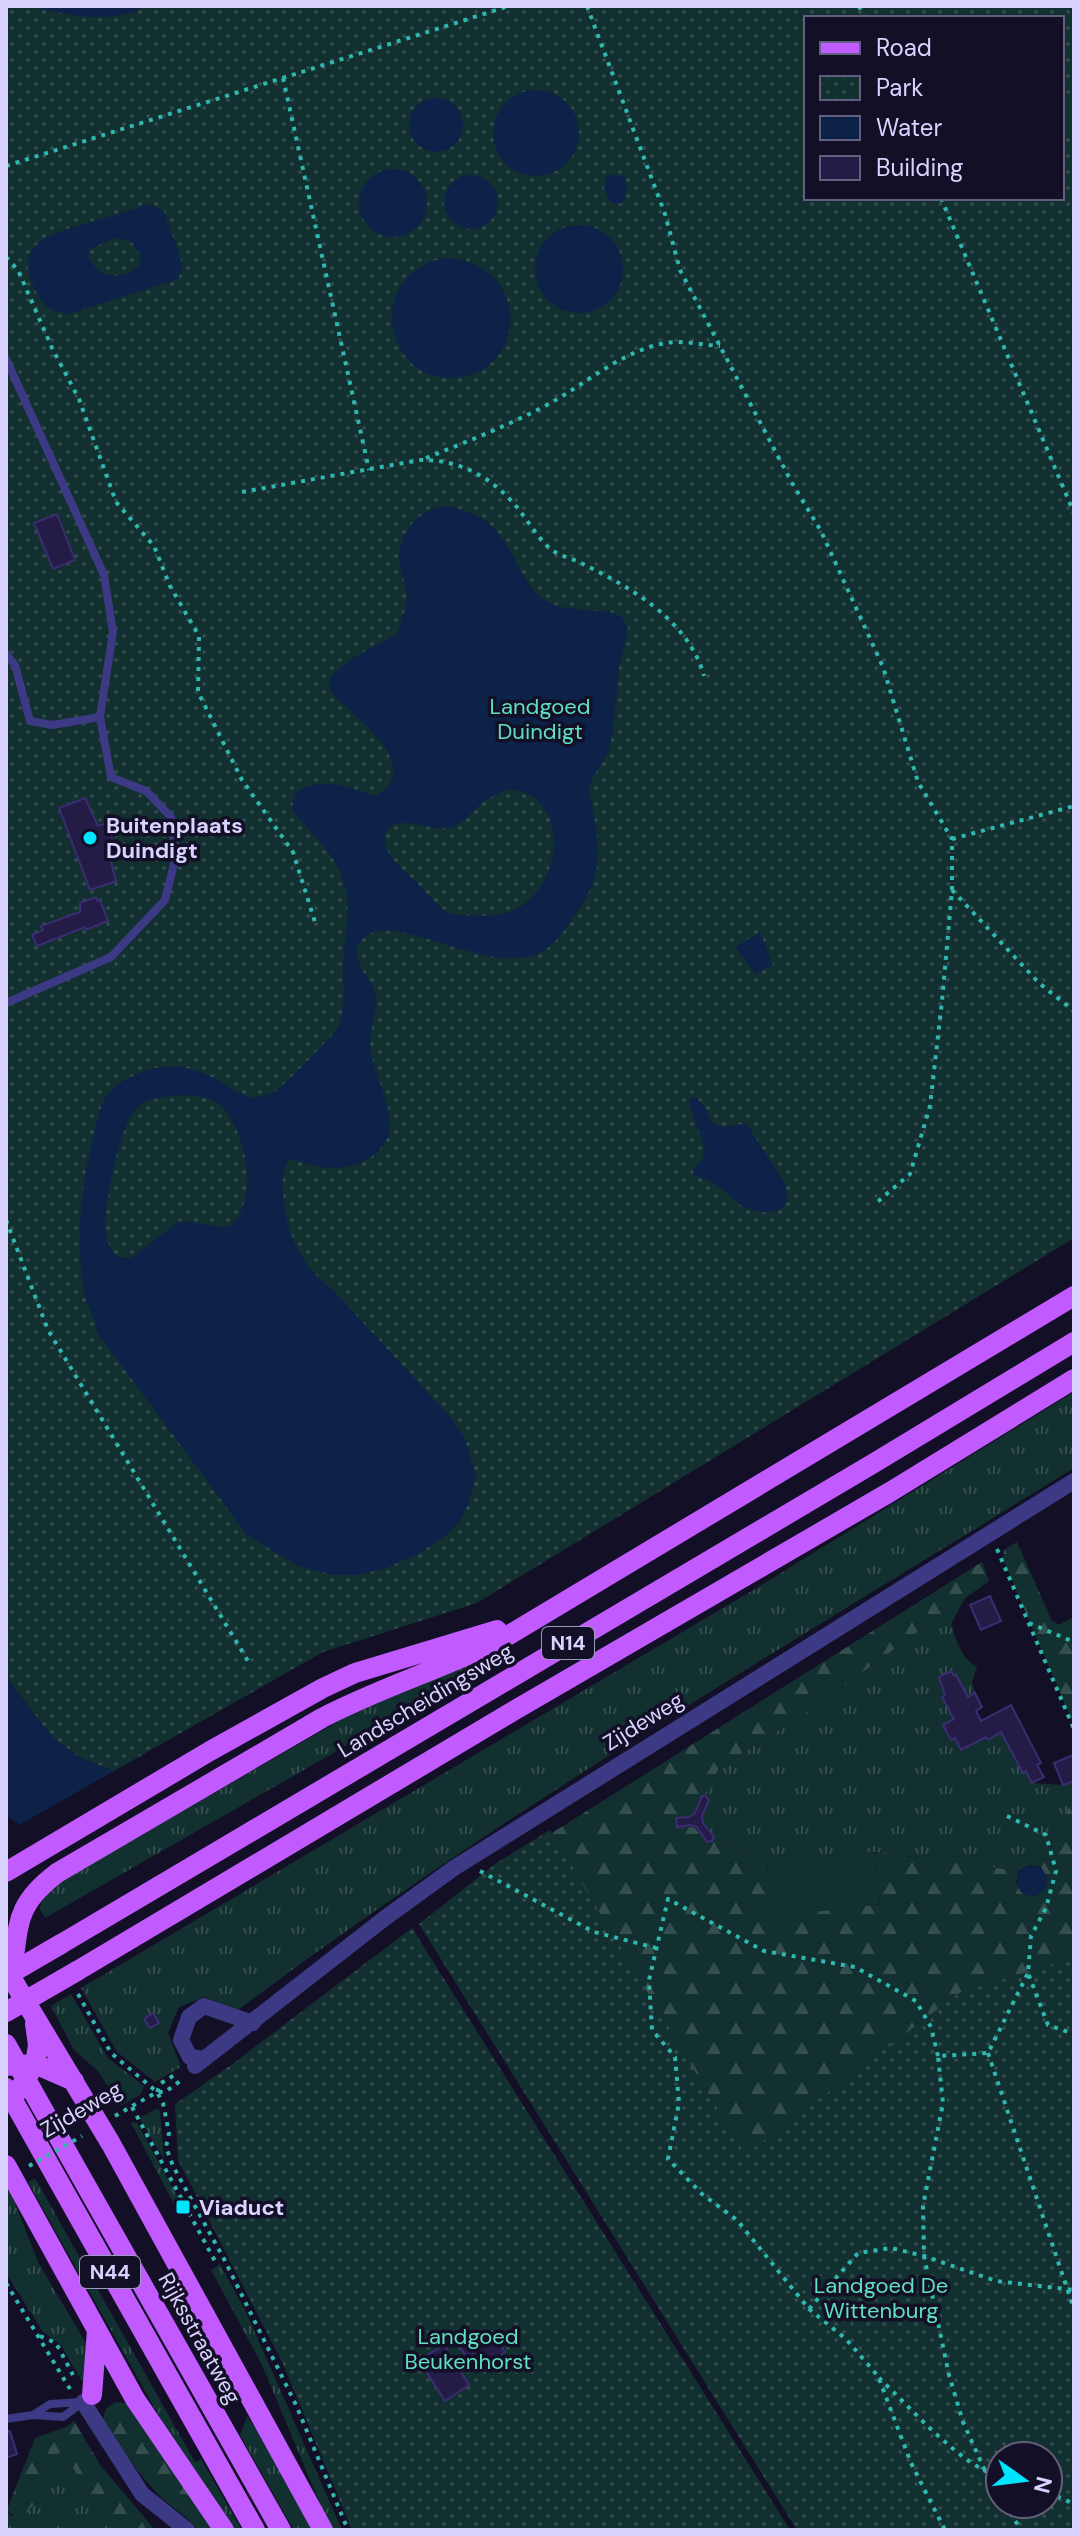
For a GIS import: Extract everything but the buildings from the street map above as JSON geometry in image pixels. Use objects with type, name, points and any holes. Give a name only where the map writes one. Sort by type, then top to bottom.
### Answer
[{"type":"main road","name":"N14","points":[[8,1974],[22,1911],[37,1888],[57,1873],[322,1718],[362,1697],[469,1656],[1074,1296]]},
{"type":"main road","name":"Landscheidingsweg","points":[[8,1974],[1074,1342]]},
{"type":"main road","name":"N14","points":[[6,2012],[528,1702],[890,1492],[1074,1379]]},
{"type":"main road","name":"N14","points":[[6,1872],[323,1688],[355,1673],[501,1629],[556,1606]]},
{"type":"main road","name":"N44","points":[[8,1974],[100,2125],[323,2530]]},
{"type":"main road","points":[[7,2094],[19,2090],[38,2063],[37,2032],[32,2011]]},
{"type":"main road","name":"Rijksstraatweg","points":[[6,2044],[281,2530]]},
{"type":"main road","points":[[6,2066],[38,2063],[74,2081]]},
{"type":"main road","name":"Rijksstraatweg","points":[[7,2094],[255,2530]]},
{"type":"main road","name":"N44","points":[[6,2165],[135,2399],[224,2530]]},
{"type":"main road","points":[[97,2326],[88,2398],[115,2394],[135,2399]]},
{"type":"street","name":"Zijdeweg","points":[[199,2063],[385,1918],[464,1862],[1074,1481]]},
{"type":"street","points":[[199,2063],[190,2057],[181,2040],[189,2017],[204,2006],[253,2023]]},
{"type":"street","points":[[88,2398],[142,2494],[187,2530]]},
{"type":"lane","points":[[6,1003],[111,957],[165,900],[176,856],[171,817],[146,791],[111,777],[100,717],[113,632],[104,575],[7,362]]},
{"type":"lane","points":[[6,654],[15,665],[30,721],[52,725],[100,717]]},
{"type":"lane","points":[[33,2415],[50,2404],[88,2398]]},
{"type":"lane","points":[[6,2419],[33,2415],[63,2417],[88,2398]]},
{"type":"path","points":[[6,166],[509,6]]},
{"type":"path","points":[[587,6],[665,214],[680,270],[792,483],[821,531],[883,667],[918,782],[952,839],[952,890],[930,1106],[910,1174],[875,1204]]},
{"type":"path","points":[[283,78],[369,470]]},
{"type":"path","points":[[942,200],[1074,513]]},
{"type":"path","points":[[6,257],[18,270],[52,348],[79,399],[116,502],[154,546],[170,586],[199,636],[198,692],[242,780],[293,852],[315,922]]},
{"type":"path","points":[[420,460],[547,405],[600,370],[642,350],[667,342],[720,346]]},
{"type":"path","points":[[242,492],[420,460],[441,459],[482,475],[508,494],[553,551],[628,588],[672,621],[699,658],[704,676]]},
{"type":"path","points":[[952,839],[1074,806]]},
{"type":"path","points":[[952,890],[1039,983],[1074,1011]]},
{"type":"path","points":[[6,1220],[48,1330],[248,1661]]},
{"type":"path","points":[[990,1532],[1074,1729]]},
{"type":"path","points":[[1029,1623],[1074,1642]]},
{"type":"path","points":[[1007,1816],[1046,1835],[1056,1871],[1046,1908],[1031,1936],[1028,1973],[988,2053],[1074,2309]]},
{"type":"path","points":[[464,1862],[594,1932],[656,1948]]},
{"type":"path","points":[[984,2469],[963,2422],[949,2375],[924,2256],[923,2206],[943,2103],[931,2027],[916,2001],[855,1967],[764,1951],[668,1899],[649,1980],[652,2030],[675,2057],[679,2103],[668,2159],[702,2194],[737,2220],[809,2309],[846,2339],[878,2376],[942,2438],[984,2471]]},
{"type":"path","points":[[1028,1973],[1048,2025],[1074,2034]]},
{"type":"path","points":[[938,2056],[988,2053]]},
{"type":"path","name":"Zijdeweg","points":[[157,2092],[161,2083],[199,2063]]},
{"type":"path","name":"Zijdeweg","points":[[29,2166],[157,2092],[165,2092],[199,2063]]},
{"type":"path","points":[[157,2092],[167,2118],[169,2133],[166,2147],[173,2166],[290,2393],[348,2530]]},
{"type":"path","points":[[132,2107],[216,2263]]},
{"type":"path","points":[[809,2309],[858,2253],[891,2248],[996,2281],[1074,2290]]},
{"type":"path","points":[[6,2283],[40,2336],[42,2346],[65,2384],[88,2398]]},
{"type":"path","points":[[40,2336],[56,2343],[88,2398]]},
{"type":"path","points":[[878,2376],[911,2463],[945,2530]]},
{"type":"green space","name":"Landgoed Duindigt","points":[[6,6],[1074,6],[1074,1238],[477,1603],[323,1652],[114,1771],[80,1758],[52,1737],[6,1677]]},
{"type":"green space","points":[[1064,87],[1074,109],[1074,147],[1064,125]]},
{"type":"green space","points":[[1074,1392],[1074,1468],[545,1797],[339,1936],[238,2010],[205,1997],[179,2007],[168,2033],[181,2067],[155,2082],[117,2052],[81,1988],[755,1589]]},
{"type":"green space","points":[[1017,1542],[1052,1621],[1059,1625],[1074,1617],[1074,1725],[1003,1559],[1004,1550]]},
{"type":"green space","name":"Landgoed De Wittenburg","points":[[982,1562],[989,1581],[804,1714],[719,1768],[695,1813],[676,1818],[677,1826],[695,1828],[707,1841],[712,1841],[714,1837],[767,1864],[772,1916],[880,1904],[874,1852],[1019,1871],[1016,1883],[1022,1893],[1034,1896],[1047,1878],[1041,1867],[1074,1795],[1074,2530],[807,2530],[501,1865]]},
{"type":"green space","points":[[965,1598],[951,1624],[963,1654],[977,1667],[972,1682],[975,1693],[968,1697],[942,1683],[940,1685],[945,1695],[942,1698],[954,1719],[943,1725],[950,1740],[955,1738],[961,1750],[1001,1732],[1022,1772],[1026,1771],[1032,1783],[1063,1785],[1074,1781],[1074,1795],[1041,1867],[1029,1865],[1019,1871],[874,1852],[767,1864],[714,1837],[703,1823],[702,1816],[709,1800],[702,1796],[719,1768],[804,1714]]},
{"type":"green space","points":[[495,1654],[498,1659],[45,1918],[40,1909],[43,1897],[65,1879],[351,1714]]},
{"type":"green space","name":"Landgoed De Wittenburg","points":[[550,1830],[745,2155],[959,1993],[1074,1957],[1074,2530],[797,2530],[419,1924],[495,1864]]},
{"type":"green space","points":[[874,1852],[880,1904],[772,1917],[767,1864]]},
{"type":"green space","name":"Landgoed Beukenhorst","points":[[412,1928],[790,2530],[352,2530],[283,2364],[178,2160],[175,2104]]},
{"type":"green space","points":[[71,1994],[108,2058],[144,2086],[141,2094],[121,2106],[98,2071],[74,2050],[51,2006]]},
{"type":"green space","points":[[158,2108],[164,2159],[141,2121],[141,2117]]},
{"type":"green space","points":[[134,2122],[180,2201],[174,2204],[131,2123]]},
{"type":"green space","points":[[35,2178],[195,2462],[201,2459],[242,2530],[230,2530],[191,2473],[28,2182]]},
{"type":"green space","points":[[10,2190],[38,2262],[87,2345],[84,2381],[61,2345],[43,2332],[6,2273],[6,2192]]},
{"type":"green space","points":[[220,2264],[246,2312],[342,2530],[331,2530],[262,2365],[211,2270]]},
{"type":"green space","points":[[115,2402],[135,2408],[217,2530],[197,2530],[144,2478],[103,2419],[106,2409]]},
{"type":"green space","points":[[247,2416],[273,2452],[315,2530],[294,2530],[240,2435]]},
{"type":"green space","points":[[74,2421],[101,2466],[155,2530],[120,2530],[87,2492],[66,2456],[61,2453],[53,2454],[43,2485],[31,2507],[24,2514],[16,2516],[7,2510],[35,2438]]},
{"type":"green space","points":[[54,2453],[66,2456],[87,2492],[120,2530],[6,2530],[7,2510],[12,2517]]},
{"type":"water","points":[[32,6],[147,6],[119,15],[90,17]]},
{"type":"water","points":[[536,90],[560,97],[572,109],[579,133],[572,157],[560,169],[536,176],[512,169],[500,157],[493,133],[500,109],[512,97]]},
{"type":"water","points":[[436,98],[455,106],[463,125],[455,144],[436,152],[417,144],[409,125],[417,106]]},
{"type":"water","points":[[393,169],[417,179],[427,203],[417,227],[393,237],[369,227],[359,203],[369,179]]},
{"type":"water","points":[[612,174],[625,177],[625,200],[619,204],[610,202],[604,188],[606,177]]},
{"type":"water","points":[[471,175],[490,183],[498,202],[490,221],[471,229],[452,221],[444,202],[452,183]]},
{"type":"water","points":[[149,204],[164,211],[183,266],[178,279],[69,314],[56,311],[42,302],[28,270],[33,248],[64,230]],"holes":[[[115,238],[131,241],[141,255],[139,266],[124,274],[104,273],[92,264],[88,256],[90,249]]]},
{"type":"water","points":[[579,225],[596,229],[610,238],[619,252],[623,269],[619,286],[610,300],[596,309],[579,313],[562,309],[548,300],[539,286],[535,269],[539,252],[548,238],[562,229]]},
{"type":"water","points":[[444,258],[471,263],[490,274],[504,291],[510,311],[509,331],[502,350],[488,366],[467,376],[440,377],[418,369],[402,352],[394,331],[393,309],[400,287],[417,269]]},
{"type":"water","points":[[447,506],[461,509],[492,526],[506,543],[530,586],[546,601],[570,609],[614,613],[622,617],[628,628],[619,668],[609,751],[591,781],[589,791],[598,859],[591,889],[582,905],[553,944],[525,957],[500,958],[395,931],[375,932],[361,941],[357,956],[376,997],[370,1044],[389,1112],[386,1141],[372,1156],[353,1165],[327,1168],[290,1159],[284,1170],[287,1219],[303,1258],[451,1418],[464,1437],[476,1475],[460,1521],[444,1537],[416,1555],[386,1568],[359,1575],[333,1575],[298,1566],[247,1535],[97,1332],[84,1293],[80,1234],[82,1196],[99,1113],[109,1092],[119,1083],[150,1069],[181,1067],[211,1077],[244,1095],[261,1097],[281,1087],[339,1026],[343,1004],[347,913],[344,882],[336,864],[292,807],[296,792],[316,784],[346,787],[376,796],[389,784],[393,771],[390,757],[370,729],[333,695],[329,687],[330,677],[351,659],[397,634],[407,598],[400,567],[401,545],[410,526],[426,512]],"holes":[[[509,789],[531,796],[547,812],[554,842],[547,874],[529,901],[509,912],[487,916],[450,913],[438,905],[394,860],[385,844],[388,829],[404,823],[436,828],[454,827],[485,801]],[[187,1095],[219,1103],[238,1133],[247,1167],[245,1200],[239,1215],[230,1226],[178,1222],[131,1258],[119,1257],[113,1253],[105,1229],[110,1185],[129,1119],[146,1102]]]},
{"type":"water","points":[[760,932],[773,965],[756,974],[735,947]]},
{"type":"water","points":[[694,1097],[701,1102],[710,1119],[720,1126],[746,1123],[784,1182],[787,1200],[784,1206],[765,1212],[748,1209],[716,1185],[694,1175],[693,1170],[703,1158],[705,1148],[690,1107],[689,1100]]},
{"type":"water","points":[[6,1677],[52,1737],[80,1758],[114,1771],[19,1825],[6,1815]]},
{"type":"water","points":[[1032,1866],[1043,1870],[1047,1881],[1043,1892],[1032,1896],[1021,1892],[1017,1881],[1021,1870]]},
{"type":"place","name":"Buitenplaats Duindigt","points":[[90,838]]},
{"type":"place","name":"Viaduct","points":[[183,2207]]}]
